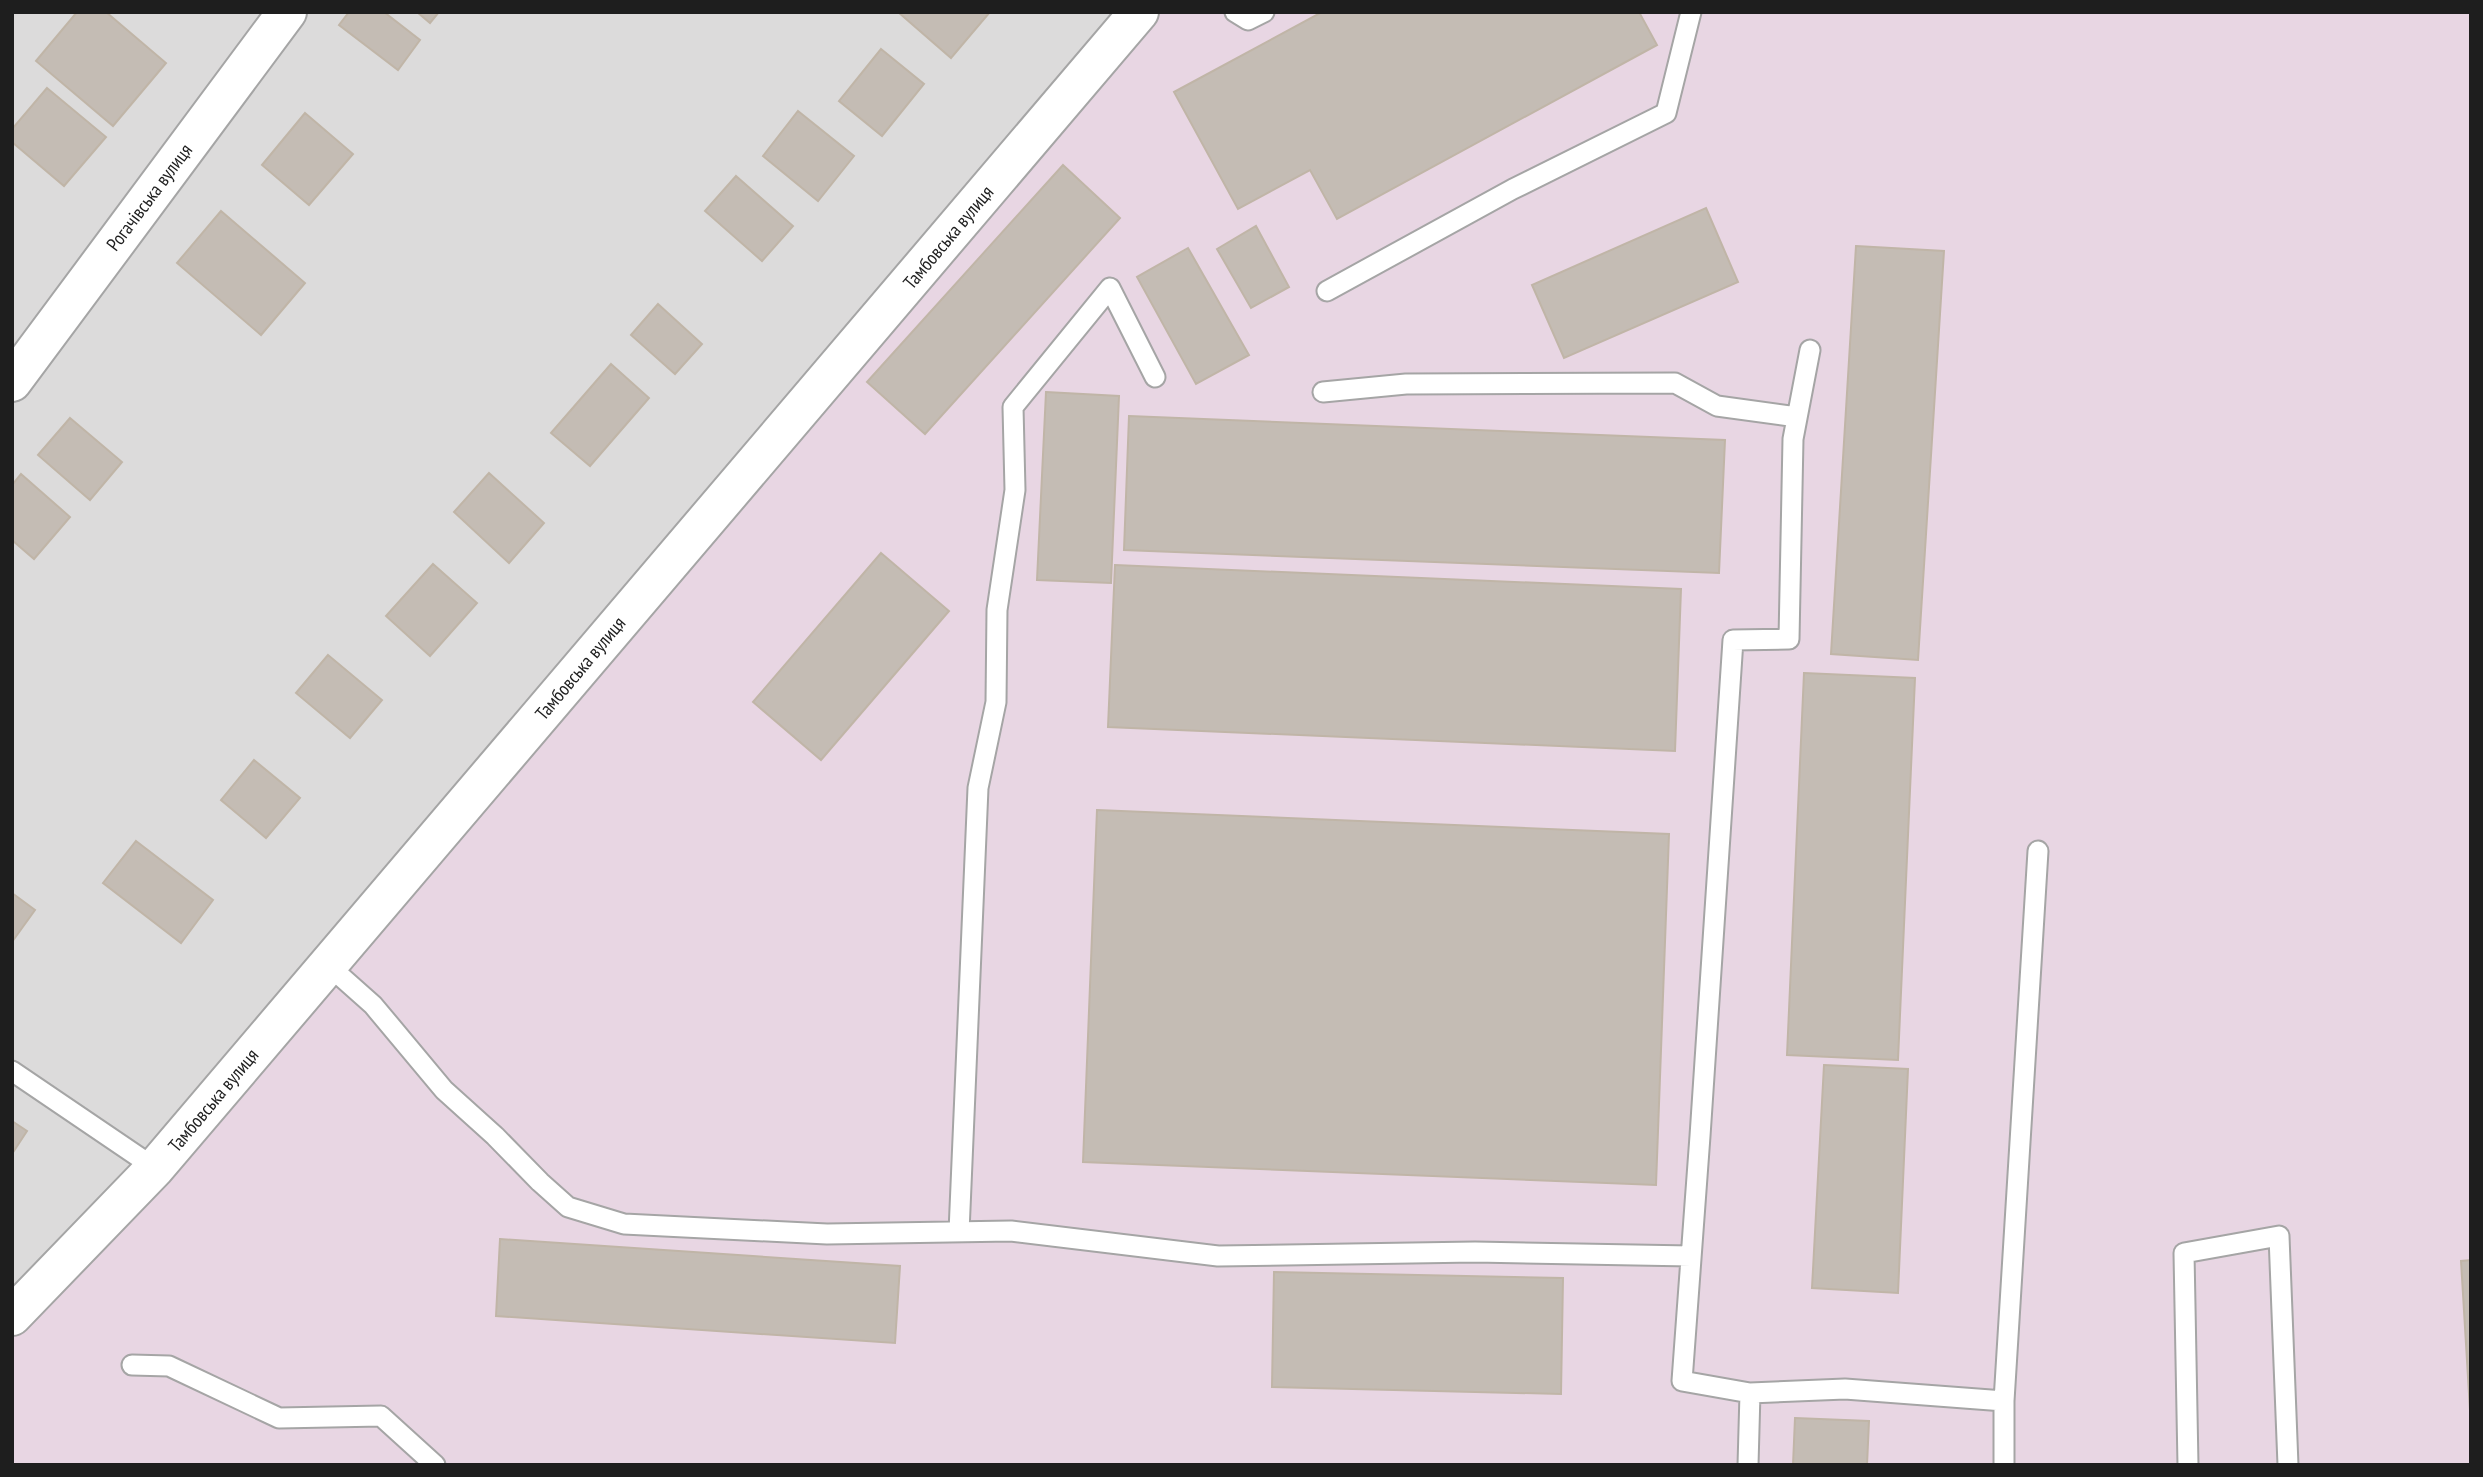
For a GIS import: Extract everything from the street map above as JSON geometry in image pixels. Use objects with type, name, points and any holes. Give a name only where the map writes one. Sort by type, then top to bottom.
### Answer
[{"type":"street","name":"Рогачівська вулиця","points":[[12,382],[287,12]]},
{"type":"street","name":"Тамбовська вулиця","points":[[12,1316],[155,1168],[1139,12]]},
{"type":"lane","points":[[1235,12],[1248,20],[1264,12]]},
{"type":"lane","points":[[1327,291],[1513,189],[1666,113],[1691,12]]},
{"type":"lane","points":[[959,1232],[978,788],[996,702],[998,610],[1015,491],[1013,407],[1110,288],[1155,377]]},
{"type":"lane","points":[[1810,350],[1793,439],[1788,639],[1732,640],[1682,1381],[1750,1393],[1845,1389],[2004,1401]]},
{"type":"lane","points":[[1324,392],[1406,384],[1675,383],[1717,406],[1797,417]]},
{"type":"lane","points":[[2004,1465],[2004,1401],[2038,851]]},
{"type":"lane","points":[[328,965],[373,1005],[444,1090],[568,1207],[624,1224],[827,1234],[1011,1231],[1218,1256],[1475,1252],[1691,1256]]},
{"type":"lane","points":[[12,1071],[155,1168]]},
{"type":"lane","points":[[2188,1465],[2184,1253],[2279,1236],[2288,1465]]},
{"type":"lane","points":[[132,1366],[169,1366],[279,1418],[381,1416],[435,1465]]},
{"type":"lane","points":[[1748,1465],[1750,1393]]},
{"type":"shaded area","points":[[12,12],[1143,12],[12,1319]]},
{"type":"shaded area","points":[[1143,12],[2471,12],[2471,1465],[12,1465],[12,1319]]},
{"type":"building","points":[[77,12],[106,12],[166,63],[113,126],[36,61]]},
{"type":"building","points":[[349,12],[384,12],[420,40],[398,70],[339,25]]},
{"type":"building","points":[[417,12],[439,12],[430,23]]},
{"type":"building","points":[[898,12],[990,12],[951,58]]},
{"type":"building","points":[[1322,12],[1639,12],[1657,45],[1337,219],[1310,170],[1238,209],[1174,92]]},
{"type":"building","points":[[881,49],[924,84],[882,136],[839,101]]},
{"type":"building","points":[[47,88],[106,137],[64,186],[12,142],[12,129]]},
{"type":"building","points":[[798,111],[854,156],[818,201],[763,156]]},
{"type":"building","points":[[305,113],[353,154],[309,205],[262,165]]},
{"type":"building","points":[[1063,165],[1120,218],[925,434],[867,382]]},
{"type":"building","points":[[736,176],[793,226],[762,261],[705,211]]},
{"type":"building","points":[[1706,208],[1738,282],[1564,358],[1532,285]]},
{"type":"building","points":[[221,211],[305,283],[261,335],[177,263]]},
{"type":"building","points":[[1256,226],[1289,287],[1251,308],[1217,249]]},
{"type":"building","points":[[1856,246],[1944,251],[1918,660],[1831,654]]},
{"type":"building","points":[[1188,248],[1249,355],[1196,384],[1137,277]]},
{"type":"building","points":[[658,304],[702,344],[675,374],[631,335]]},
{"type":"building","points":[[611,364],[649,398],[590,466],[551,433]]},
{"type":"building","points":[[1046,392],[1119,396],[1111,583],[1037,580]]},
{"type":"building","points":[[1129,416],[1725,440],[1719,573],[1124,550]]},
{"type":"building","points":[[70,418],[122,462],[90,500],[38,455]]},
{"type":"building","points":[[489,473],[544,523],[509,563],[454,512]]},
{"type":"building","points":[[21,474],[70,517],[34,559],[12,540],[12,485]]},
{"type":"building","points":[[881,553],[949,611],[821,760],[753,702]]},
{"type":"building","points":[[433,564],[477,603],[430,656],[386,616]]},
{"type":"building","points":[[1115,565],[1681,589],[1675,751],[1108,727]]},
{"type":"building","points":[[328,655],[382,700],[350,738],[296,693]]},
{"type":"building","points":[[1804,673],[1915,678],[1898,1060],[1787,1055]]},
{"type":"building","points":[[254,760],[300,798],[266,838],[221,800]]},
{"type":"building","points":[[1097,810],[1669,834],[1656,1185],[1083,1162]]},
{"type":"building","points":[[136,841],[213,900],[181,943],[103,883]]},
{"type":"building","points":[[12,893],[35,910],[12,942]]},
{"type":"building","points":[[1824,1065],[1908,1069],[1898,1293],[1812,1288]]},
{"type":"building","points":[[12,1121],[27,1131],[12,1154]]},
{"type":"building","points":[[500,1239],[900,1266],[895,1343],[496,1316]]},
{"type":"building","points":[[2471,1260],[2471,1427],[2461,1261]]},
{"type":"building","points":[[1274,1272],[1563,1278],[1561,1394],[1272,1387]]},
{"type":"building","points":[[1795,1418],[1869,1421],[1867,1465],[1793,1465]]}]
